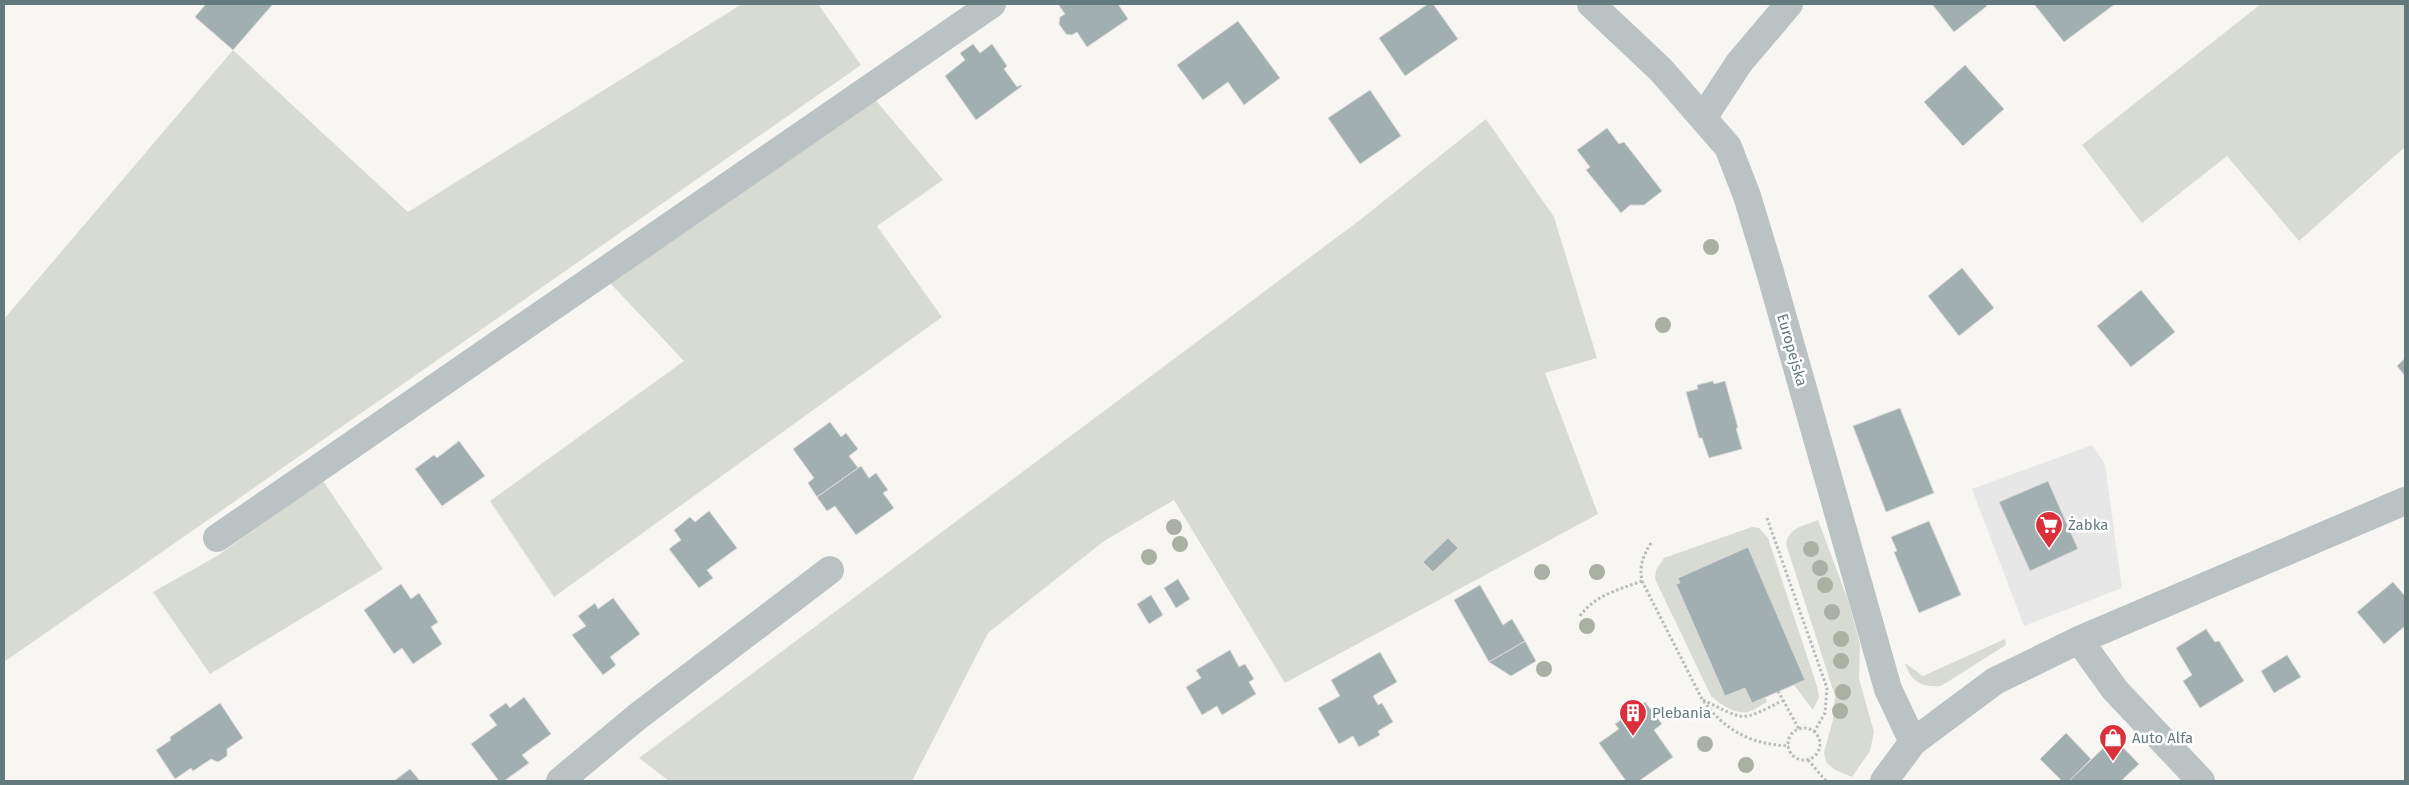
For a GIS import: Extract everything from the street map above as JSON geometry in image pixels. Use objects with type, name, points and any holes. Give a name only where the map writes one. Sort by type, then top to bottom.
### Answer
[{"type":"street","points":[[216,538],[992,4]]},
{"type":"street","name":"Europejska","points":[[1591,4],[1661,70],[1728,147],[1747,196],[1888,690],[1913,742]]},
{"type":"street","points":[[1703,118],[1739,63],[1789,4]]},
{"type":"street","points":[[1884,781],[1913,742],[1995,681],[2080,640],[2405,501]]},
{"type":"street","points":[[560,781],[637,717],[830,570]]},
{"type":"street","points":[[2080,640],[2115,690],[2201,781]]},
{"type":"path","points":[[1767,518],[1826,688],[1825,713],[1814,732]]},
{"type":"path","points":[[1651,544],[1643,556],[1640,568],[1642,581],[1702,699],[1714,715],[1750,740],[1768,745],[1789,746]]},
{"type":"path","points":[[1580,616],[1587,606],[1599,597],[1642,581]]},
{"type":"path","points":[[1778,691],[1799,729]]},
{"type":"path","points":[[1702,699],[1736,717],[1745,718],[1782,701]]},
{"type":"path","points":[[1804,728],[1818,735],[1820,745],[1816,754],[1808,760],[1798,759],[1790,752],[1790,736],[1799,729],[1804,728]]},
{"type":"path","points":[[1808,760],[1826,781]]},
{"type":"shaded area","points":[[742,4],[818,4],[861,65],[4,662],[4,319],[233,50],[408,212]]},
{"type":"shaded area","points":[[2261,4],[2405,4],[2405,147],[2299,241],[2227,156],[2142,223],[2082,145]]},
{"type":"shaded area","points":[[873,97],[943,180],[877,226],[942,317],[554,597],[490,501],[684,361],[609,282]]},
{"type":"shaded area","points":[[1486,119],[1554,217],[1597,358],[1545,373],[1598,514],[1285,683],[1174,500],[1104,541],[988,633],[912,781],[669,781],[639,758],[1360,220]]},
{"type":"shaded area","points":[[2092,445],[2105,464],[2122,588],[2024,626],[1972,489]]},
{"type":"shaded area","points":[[323,481],[383,569],[210,674],[153,592],[217,556]]},
{"type":"shaded area","points":[[1818,520],[1848,600],[1860,644],[1859,679],[1874,732],[1870,751],[1852,777],[1835,770],[1826,762],[1824,752],[1833,720],[1835,696],[1786,544],[1790,534],[1794,531]]},
{"type":"shaded area","points":[[1752,527],[1759,528],[1768,538],[1817,686],[1819,697],[1813,710],[1794,685],[1805,679],[1748,548],[1678,578],[1680,583],[1676,585],[1725,696],[1745,688],[1752,703],[1765,697],[1767,702],[1748,712],[1739,712],[1728,708],[1711,696],[1655,579],[1656,570],[1664,558]]},
{"type":"shaded area","points":[[2005,639],[2006,645],[1941,686],[1928,686],[1918,682],[1910,674],[1905,663],[1923,676]]},
{"type":"building","points":[[206,4],[273,4],[233,50],[195,17]]},
{"type":"building","points":[[1058,4],[1118,4],[1128,19],[1087,47],[1077,32],[1072,35],[1066,34],[1059,24],[1060,17],[1065,14]]},
{"type":"building","points":[[1428,4],[1433,4],[1458,39],[1405,76],[1379,38]]},
{"type":"building","points":[[1932,4],[1985,4],[1987,6],[1954,32]]},
{"type":"building","points":[[2034,4],[2115,4],[2064,42]]},
{"type":"building","points":[[1238,21],[1280,78],[1244,105],[1228,82],[1203,100],[1177,65]]},
{"type":"building","points":[[973,44],[980,53],[992,44],[1007,66],[1004,69],[1017,87],[1022,86],[976,120],[945,76],[965,60],[960,53]]},
{"type":"building","points":[[1965,65],[2004,109],[1963,146],[1924,102]]},
{"type":"building","points":[[1370,90],[1401,136],[1360,164],[1328,118]]},
{"type":"building","points":[[1607,128],[1619,144],[1624,142],[1662,191],[1644,205],[1630,205],[1621,213],[1586,170],[1590,167],[1577,150]]},
{"type":"building","points":[[1962,268],[1994,308],[1959,336],[1928,296]]},
{"type":"building","points":[[2141,290],[2175,332],[2131,367],[2097,326]]},
{"type":"building","points":[[2405,358],[2405,376],[2397,366]]},
{"type":"building","points":[[1713,381],[1714,384],[1725,381],[1742,449],[1709,458],[1702,438],[1699,438],[1686,392],[1698,389],[1697,385]]},
{"type":"building","points":[[1900,408],[1934,493],[1886,512],[1853,426]]},
{"type":"building","points":[[830,422],[841,437],[846,433],[858,449],[849,456],[858,468],[817,497],[808,483],[814,478],[793,449]]},
{"type":"building","points":[[459,441],[485,476],[442,506],[415,469],[434,455],[437,458]]},
{"type":"building","points":[[861,466],[869,478],[876,473],[888,490],[883,493],[894,508],[856,535],[835,506],[827,511],[817,497]]},
{"type":"building","points":[[2048,481],[2078,549],[2030,571],[1999,502]]},
{"type":"building","points":[[709,511],[737,548],[707,570],[713,578],[699,588],[669,549],[681,540],[674,530],[690,517],[695,522]]},
{"type":"building","points":[[1929,521],[1961,595],[1919,613],[1894,552],[1897,551],[1891,537]]},
{"type":"building","points":[[1448,538],[1458,548],[1433,572],[1423,562]]},
{"type":"building","points":[[1748,547],[1805,680],[1752,703],[1745,688],[1725,696],[1676,584],[1680,583],[1678,578]]},
{"type":"building","points":[[1178,579],[1190,599],[1176,608],[1164,588]]},
{"type":"building","points":[[2393,582],[2405,596],[2405,626],[2384,644],[2357,612]]},
{"type":"building","points":[[401,584],[411,599],[419,593],[438,622],[431,627],[442,644],[413,664],[402,648],[394,654],[364,610]]},
{"type":"building","points":[[1480,585],[1503,625],[1512,619],[1525,641],[1489,662],[1454,600]]},
{"type":"building","points":[[1151,595],[1163,615],[1149,624],[1137,604]]},
{"type":"building","points":[[613,598],[640,634],[610,657],[616,665],[603,675],[572,635],[586,626],[578,616],[595,603],[598,609]]},
{"type":"building","points":[[2206,629],[2215,642],[2219,641],[2244,681],[2200,708],[2183,681],[2192,675],[2176,648]]},
{"type":"building","points":[[1525,641],[1536,661],[1511,676],[1489,662]]},
{"type":"building","points":[[1230,650],[1239,667],[1245,664],[1254,679],[1249,682],[1256,694],[1222,715],[1217,706],[1202,715],[1186,687],[1201,678],[1196,670]]},
{"type":"building","points":[[1380,652],[1397,682],[1373,696],[1378,705],[1382,703],[1393,722],[1378,731],[1380,735],[1359,747],[1353,736],[1339,744],[1318,708],[1340,696],[1331,680]]},
{"type":"building","points":[[2287,655],[2301,677],[2274,693],[2261,671]]},
{"type":"building","points":[[524,697],[551,734],[522,755],[529,763],[504,781],[499,781],[471,744],[497,725],[489,715],[506,703],[510,708]]},
{"type":"building","name":"Plebania","points":[[1645,702],[1662,724],[1654,730],[1673,757],[1639,781],[1626,781],[1599,743],[1619,729],[1615,724]]},
{"type":"building","points":[[220,703],[243,738],[227,749],[227,756],[218,762],[211,759],[193,771],[191,768],[175,779],[156,750],[171,740],[170,737]]},
{"type":"building","points":[[2066,733],[2091,759],[2069,781],[2062,781],[2040,759]]},
{"type":"building","name":"Auto Alfa","points":[[2114,738],[2139,764],[2121,781],[2069,781]]},
{"type":"building","points":[[410,769],[420,781],[394,781]]},
{"type":"place","name":"Żabka","points":[[2049,549]]},
{"type":"place","name":"Plebania","points":[[1633,737]]},
{"type":"place","name":"Auto Alfa","points":[[2113,762]]}]
